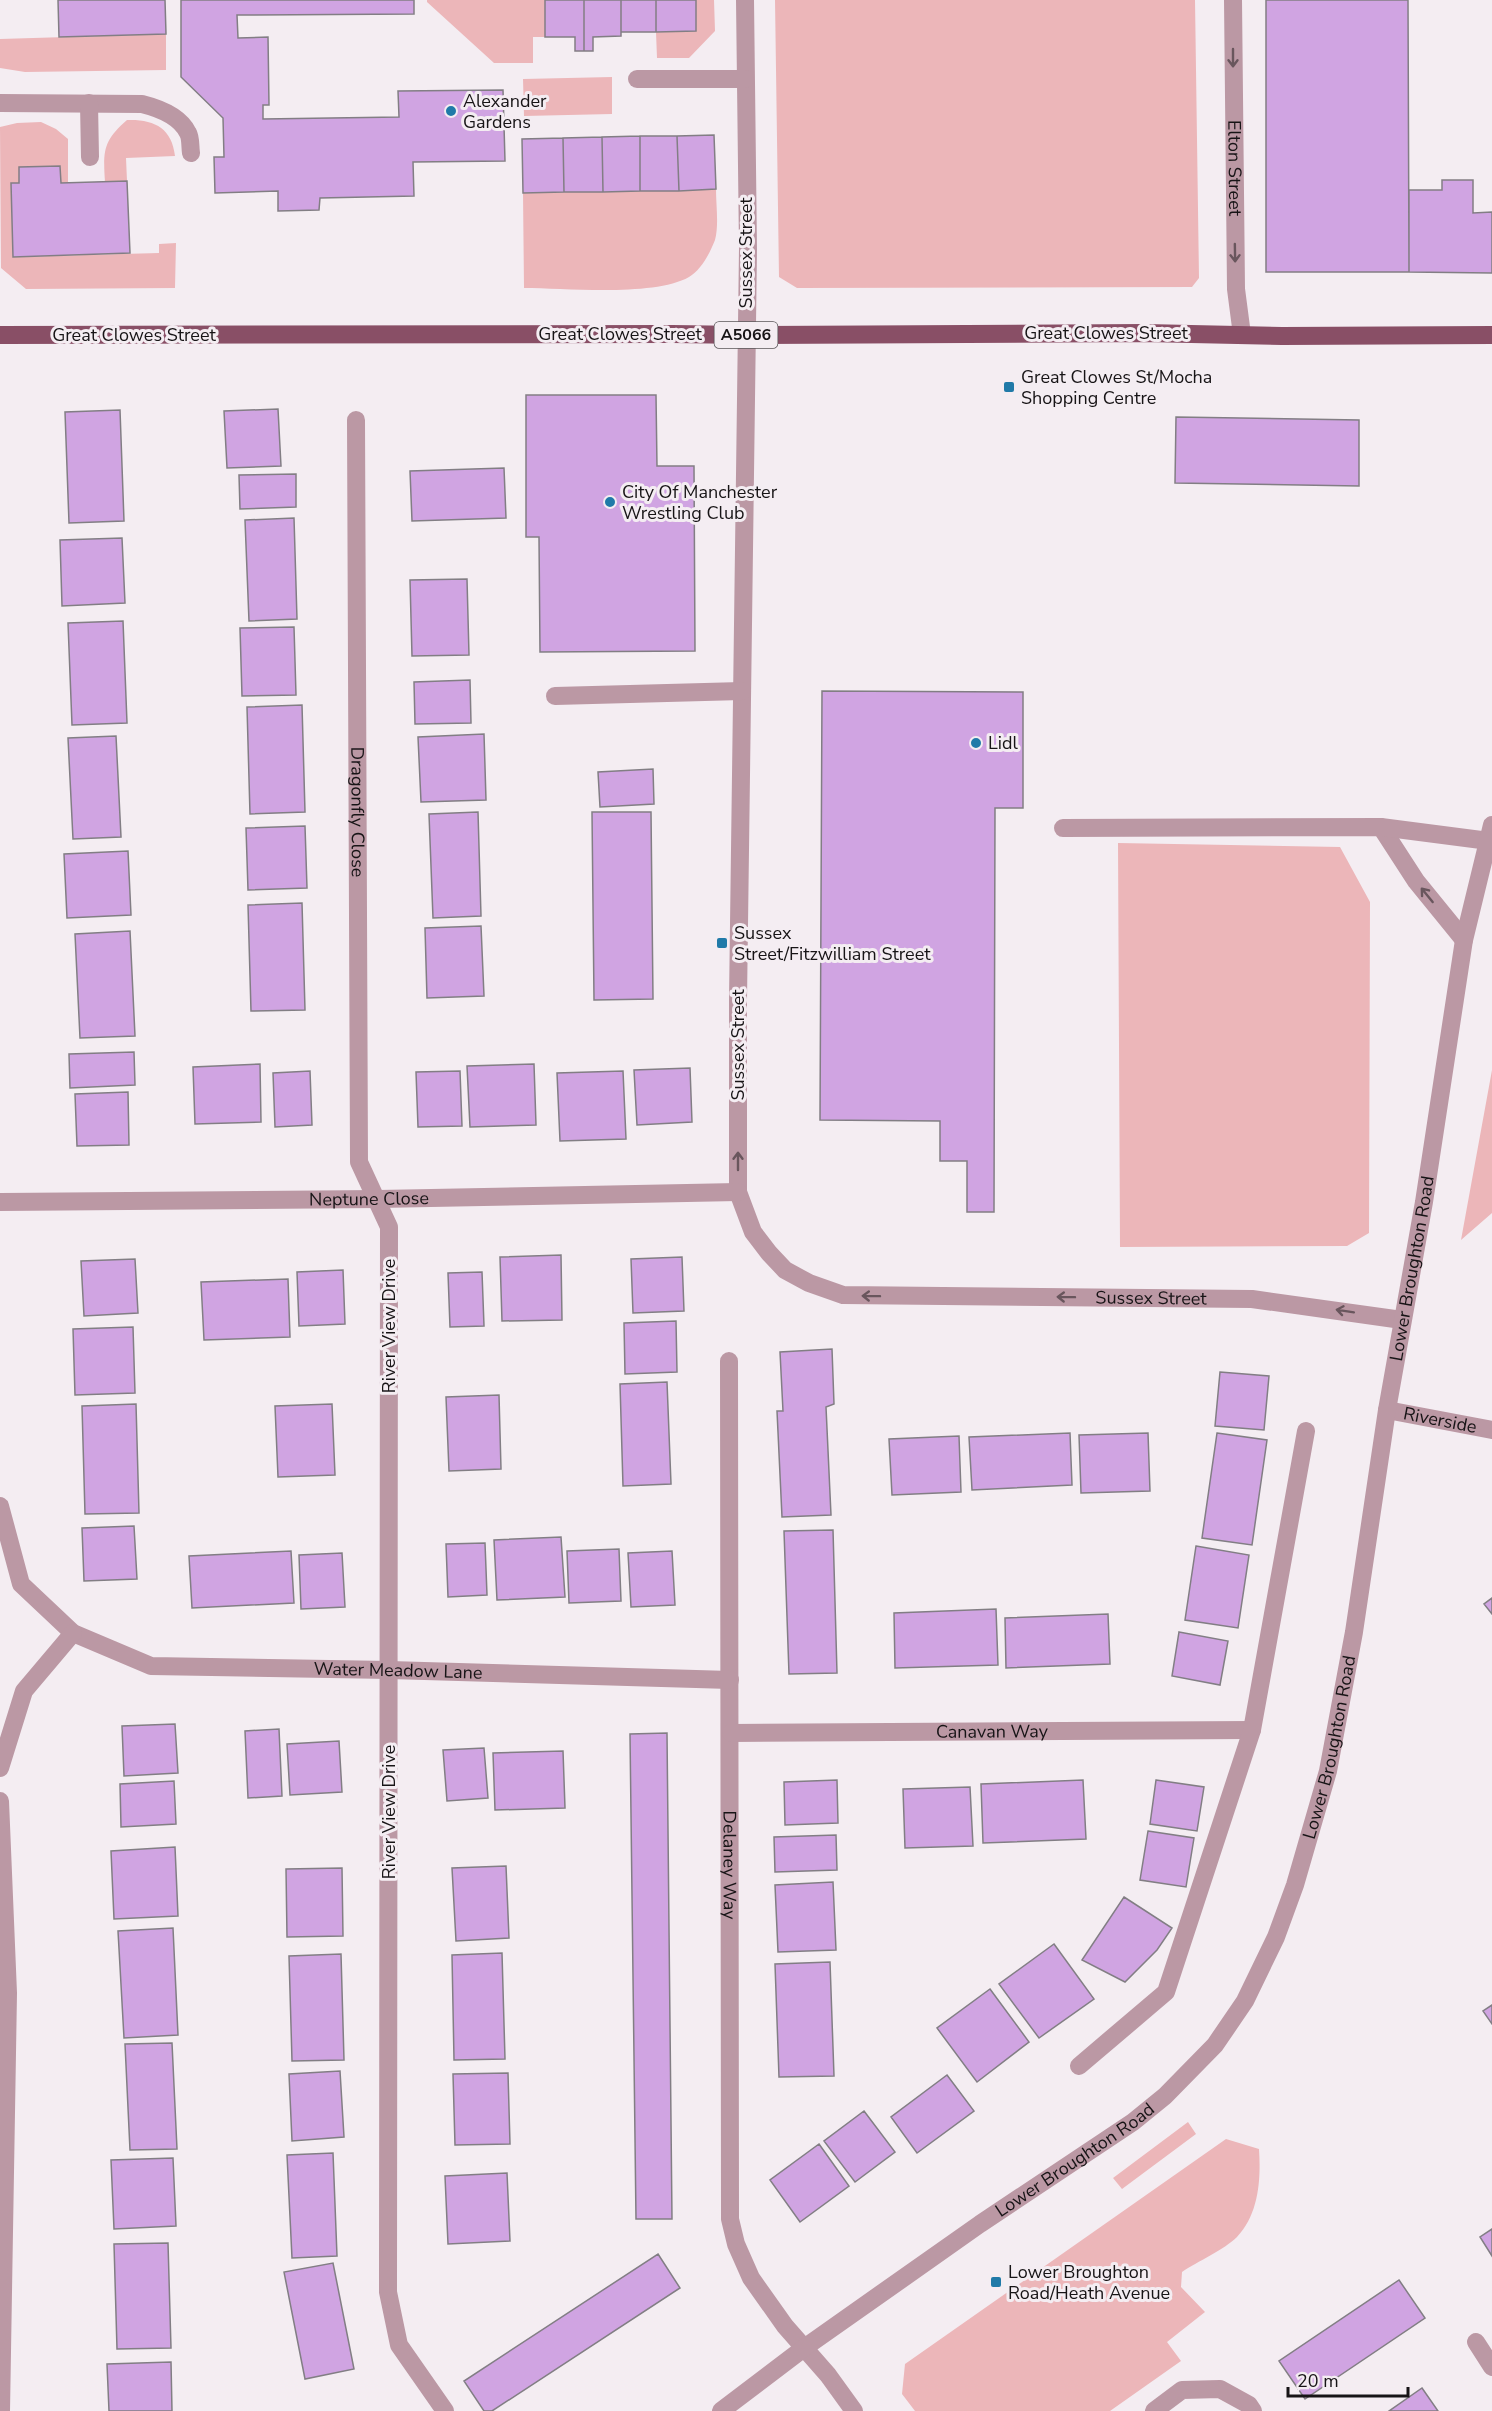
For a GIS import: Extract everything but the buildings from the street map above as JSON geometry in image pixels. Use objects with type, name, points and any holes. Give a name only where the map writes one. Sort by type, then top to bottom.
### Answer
[{"type":"main road","name":"Great Clowes Street","points":[[0,335],[964,333],[1492,335]]},
{"type":"street","name":"Sussex Street","points":[[745,0],[748,249],[738,1192],[753,1232],[785,1270],[809,1283],[843,1295],[1251,1299],[1402,1320]]},
{"type":"street","name":"Elton Street","points":[[1233,0],[1236,289],[1242,335]]},
{"type":"street","points":[[637,80],[745,79]]},
{"type":"street","points":[[0,103],[142,104],[158,107],[174,118],[189,133],[191,153]]},
{"type":"street","points":[[89,103],[90,156]]},
{"type":"street","name":"Dragonfly Close","points":[[356,420],[359,1162],[378,1199]]},
{"type":"street","points":[[555,696],[742,691]]},
{"type":"street","points":[[1381,827],[1416,881],[1464,940]]},
{"type":"street","points":[[1064,828],[1381,827],[1490,833]]},
{"type":"street","name":"Lower Broughton Road","points":[[721,2411],[804,2348],[980,2224],[1133,2122],[1165,2096],[1215,2045],[1245,2001],[1276,1937],[1295,1885],[1328,1771],[1354,1632],[1387,1410],[1424,1202],[1464,940],[1490,833]]},
{"type":"street","name":"Neptune Close","points":[[0,1202],[378,1199],[738,1192]]},
{"type":"street","name":"River View Drive","points":[[378,1199],[389,1227],[388,2292],[399,2345],[445,2411]]},
{"type":"street","name":"Delaney Way","points":[[729,1360],[730,2219],[736,2244],[751,2278],[785,2326],[828,2375],[854,2411]]},
{"type":"street","name":"Riverside","points":[[1387,1410],[1492,1430]]},
{"type":"street","points":[[1078,2066],[1166,1992],[1252,1730],[1306,1431]]},
{"type":"street","points":[[0,1506],[21,1584],[73,1633],[24,1690],[0,1767]]},
{"type":"street","name":"Water Meadow Lane","points":[[73,1633],[151,1666],[730,1680]]},
{"type":"street","name":"Canavan Way","points":[[731,1733],[1252,1730]]},
{"type":"street","points":[[0,1800],[8,1993],[1,2411]]},
{"type":"street","points":[[1476,2342],[1492,2367]]},
{"type":"street","points":[[1154,2411],[1182,2390],[1220,2389],[1249,2405],[1253,2411]]},
{"type":"shaded area","points":[[427,0],[545,0],[545,37],[533,37],[533,63],[494,63]]},
{"type":"shaded area","points":[[696,0],[714,0],[715,31],[689,58],[657,58],[656,32],[696,31]]},
{"type":"shaded area","points":[[775,0],[1195,0],[1199,278],[1192,287],[797,288],[779,277]]},
{"type":"shaded area","points":[[166,34],[166,70],[25,72],[0,68],[0,39]]},
{"type":"shaded area","points":[[612,77],[612,114],[524,116],[523,79]]},
{"type":"shaded area","points":[[127,120],[145,121],[160,127],[170,138],[175,156],[126,158],[127,181],[105,182],[106,147],[113,134]]},
{"type":"shaded area","points":[[41,122],[56,129],[68,139],[68,183],[61,183],[60,166],[19,167],[19,183],[11,183],[13,257],[159,253],[159,244],[176,243],[175,288],[26,289],[1,268],[0,127],[17,123]]},
{"type":"shaded area","points":[[716,189],[715,240],[705,261],[689,277],[674,283],[632,289],[524,288],[523,193]]},
{"type":"shaded area","points":[[1118,843],[1340,847],[1370,902],[1369,1233],[1347,1246],[1120,1247]]},
{"type":"shaded area","points":[[1492,1070],[1492,1213],[1461,1240]]},
{"type":"shaded area","points":[[1188,2122],[1196,2134],[1122,2189],[1113,2178]]},
{"type":"shaded area","points":[[1226,2139],[1259,2149],[1260,2172],[1257,2196],[1250,2218],[1237,2237],[1182,2272],[1181,2287],[1205,2312],[1167,2342],[1181,2361],[1110,2411],[915,2411],[902,2394],[905,2364]]},
{"type":"place","name":"Alexander Gardens","points":[[451,111]]},
{"type":"place","name":"Great Clowes St/Mocha Shopping Centre","points":[[1009,387]]},
{"type":"place","name":"City Of Manchester Wrestling Club","points":[[610,502]]},
{"type":"place","name":"Lidl","points":[[976,743]]},
{"type":"place","name":"Sussex Street/Fitzwilliam Street","points":[[722,943]]},
{"type":"place","name":"Lower Broughton Road/Heath Avenue","points":[[996,2282]]}]
